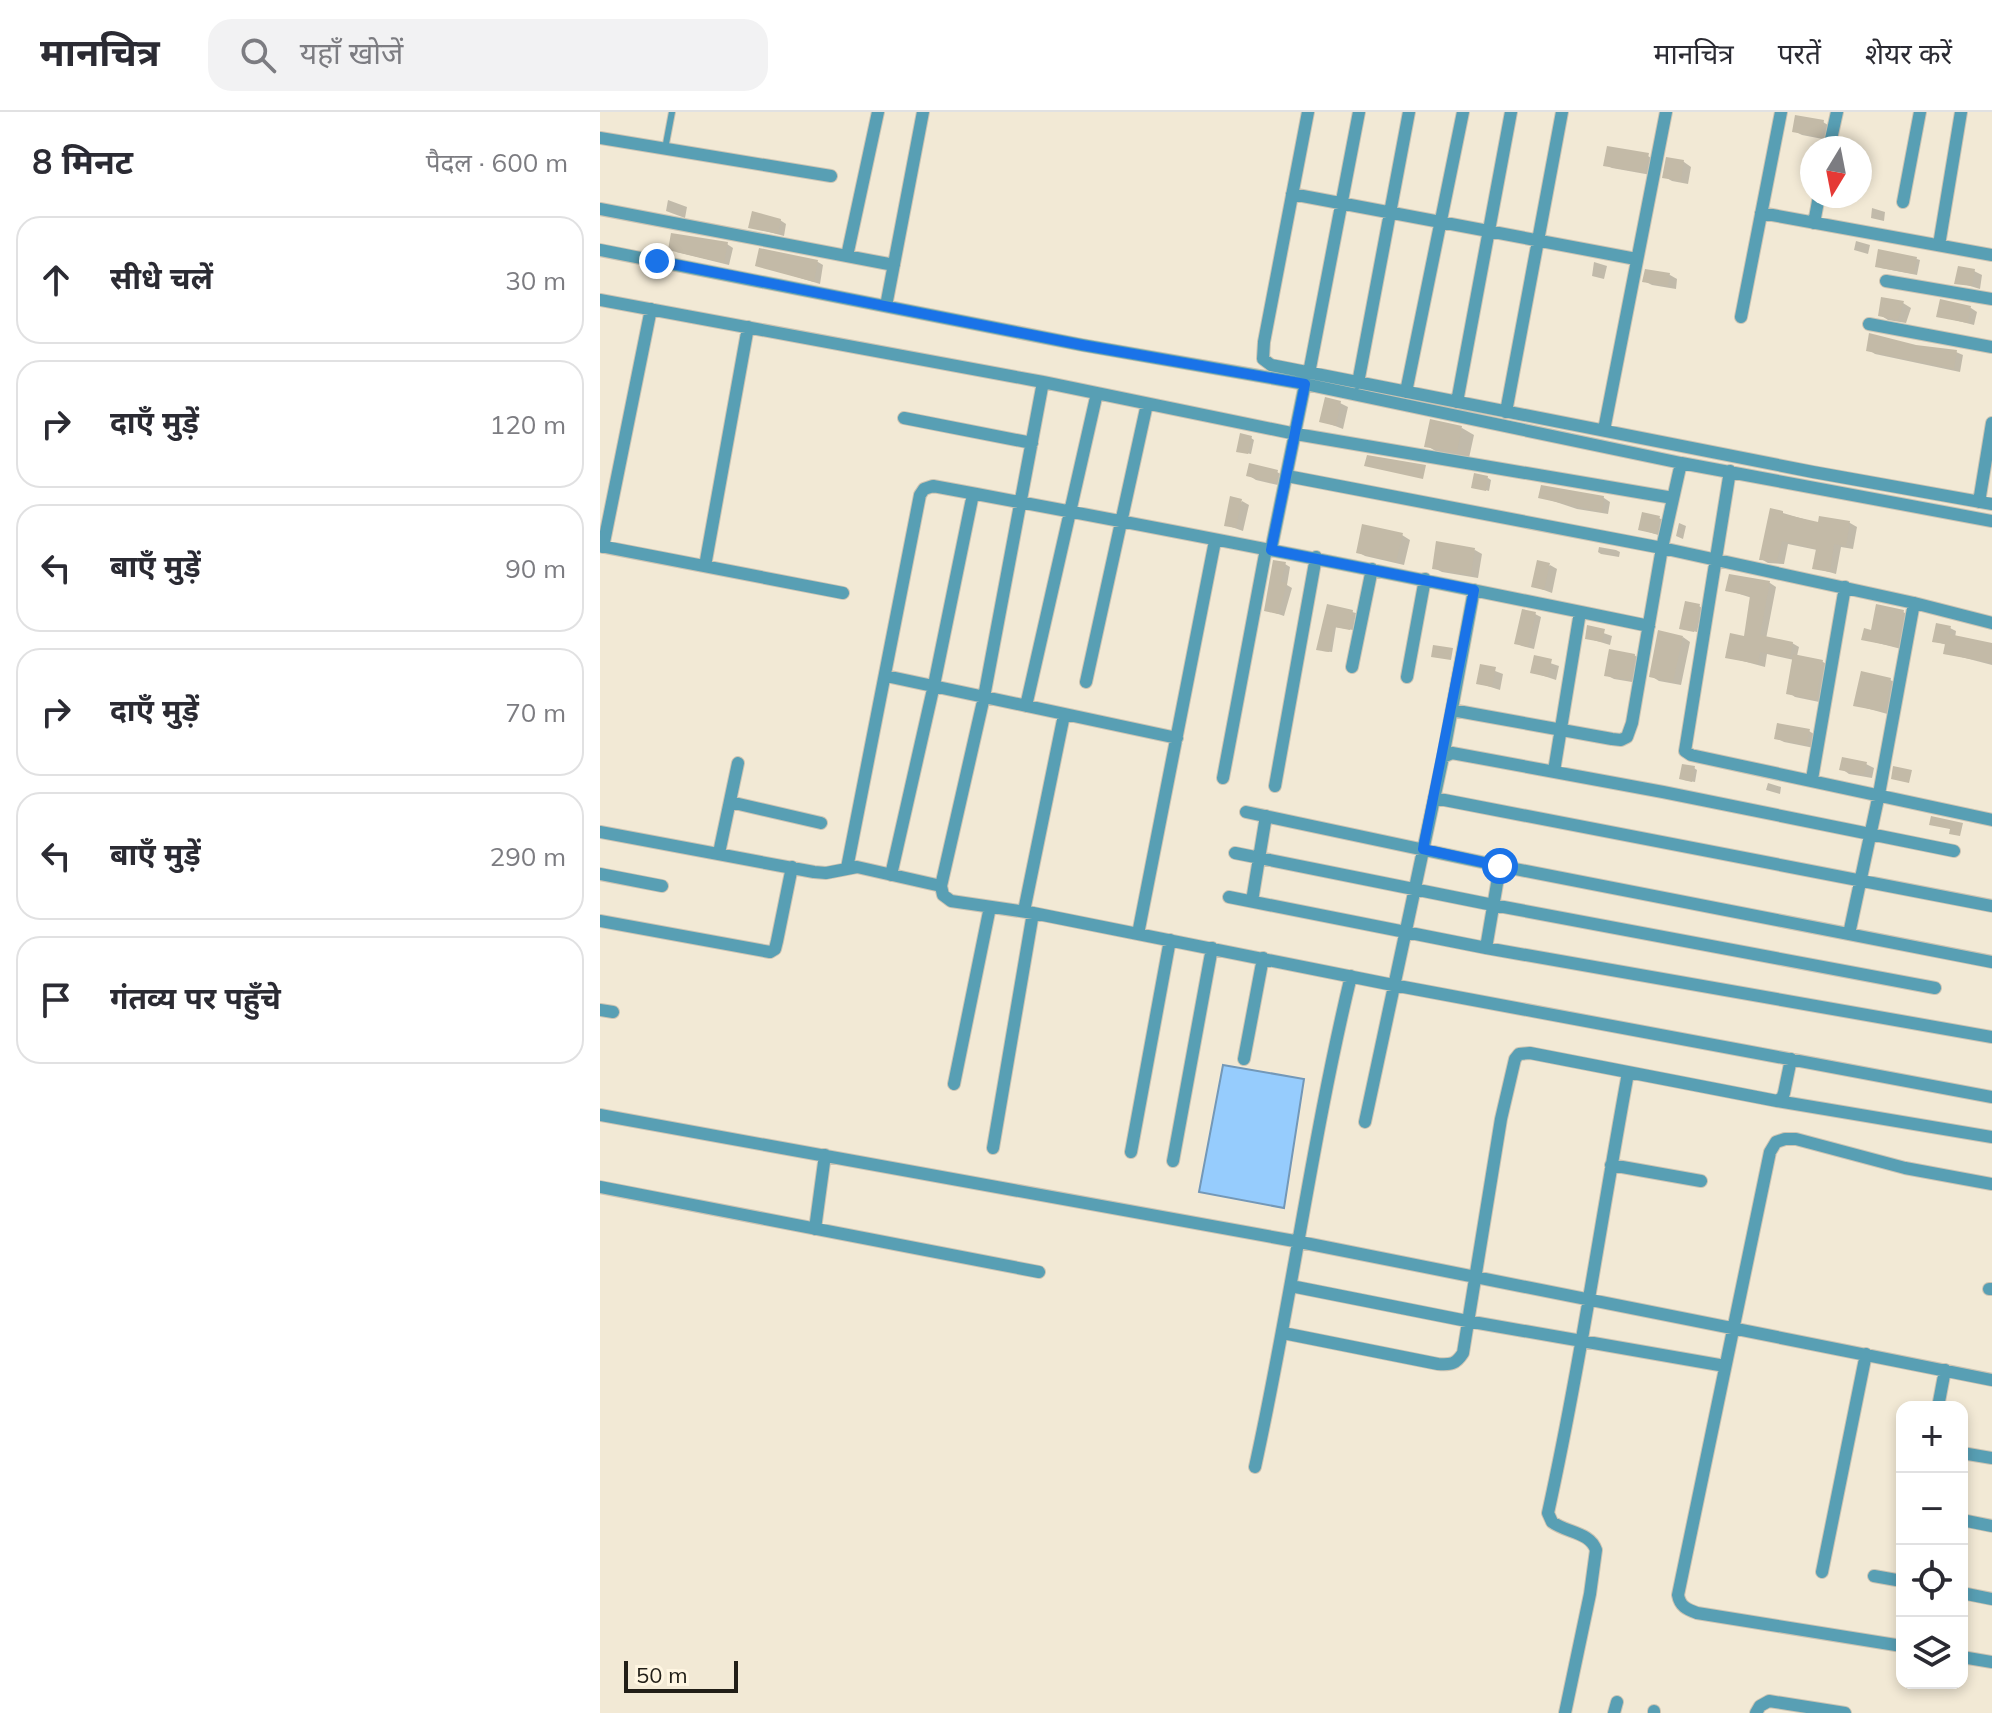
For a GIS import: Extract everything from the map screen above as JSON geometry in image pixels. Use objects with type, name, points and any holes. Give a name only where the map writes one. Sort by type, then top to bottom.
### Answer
[{"type":"street","points":[[847,256],[878,112]]},
{"type":"street","points":[[886,306],[923,112]]},
{"type":"street","points":[[1308,112],[1262,351],[1263,359],[1271,365],[1307,378],[1681,463],[1992,521]]},
{"type":"street","points":[[1223,778],[1296,434],[1359,112]]},
{"type":"street","points":[[1358,383],[1409,112]]},
{"type":"street","points":[[1406,392],[1463,112]]},
{"type":"street","points":[[1457,402],[1511,112]]},
{"type":"street","points":[[1506,412],[1562,112]]},
{"type":"street","points":[[1604,430],[1666,112]]},
{"type":"street","points":[[1741,317],[1781,112]]},
{"type":"street","points":[[1832,136],[1837,112]]},
{"type":"street","points":[[1903,202],[1920,112]]},
{"type":"street","points":[[1939,245],[1961,112]]},
{"type":"street","points":[[600,138],[831,176]]},
{"type":"street","points":[[1292,194],[1636,259]]},
{"type":"street","points":[[1814,223],[1817,208]]},
{"type":"street","points":[[600,209],[894,265]]},
{"type":"street","points":[[1761,213],[1992,255]]},
{"type":"street","points":[[600,250],[1082,345],[1358,383],[1985,503],[1992,423]]},
{"type":"street","points":[[1886,281],[1992,299]]},
{"type":"street","points":[[600,300],[1043,382],[1296,434],[1673,498]]},
{"type":"street","points":[[651,309],[601,546],[843,593]]},
{"type":"street","points":[[1869,324],[1992,347]]},
{"type":"street","points":[[705,566],[748,327]]},
{"type":"street","points":[[1043,382],[984,697],[941,886],[943,895],[951,901],[1028,912],[1393,985],[1992,1097]]},
{"type":"street","points":[[1026,706],[1097,393]]},
{"type":"street","points":[[1086,682],[1147,404]]},
{"type":"street","points":[[904,418],[1032,443]]},
{"type":"street","points":[[1452,710],[1612,739],[1627,737],[1681,463]]},
{"type":"street","points":[[1730,471],[1685,751],[1691,755],[1992,820]]},
{"type":"street","points":[[1287,476],[1662,548],[1716,562],[1845,587],[1992,623]]},
{"type":"street","points":[[847,868],[920,495],[924,489],[933,486],[1215,541],[1316,557],[1649,626]]},
{"type":"street","points":[[891,875],[973,494]]},
{"type":"street","points":[[1138,934],[1215,541]]},
{"type":"street","points":[[1275,786],[1316,557]]},
{"type":"street","points":[[1352,667],[1372,569]]},
{"type":"street","points":[[1407,677],[1425,579]]},
{"type":"street","points":[[1812,779],[1845,587]]},
{"type":"street","points":[[1365,1122],[1443,757],[1474,590]]},
{"type":"street","points":[[1849,934],[1879,794],[1914,603]]},
{"type":"street","points":[[1554,771],[1580,612]]},
{"type":"street","points":[[886,676],[1177,738]]},
{"type":"street","points":[[993,1148],[1028,912],[1064,715]]},
{"type":"street","points":[[1443,757],[1452,753],[1462,754],[1954,851]]},
{"type":"street","points":[[719,853],[738,763]]},
{"type":"street","points":[[1434,798],[1992,906]]},
{"type":"street","points":[[730,802],[821,823]]},
{"type":"street","points":[[1246,812],[1500,866],[1992,962]]},
{"type":"street","points":[[1252,901],[1266,816]]},
{"type":"street","points":[[600,832],[826,873],[857,867],[941,886]]},
{"type":"street","points":[[1235,853],[1935,988]]},
{"type":"street","points":[[1486,948],[1500,866]]},
{"type":"street","points":[[600,921],[770,952],[775,949],[792,867]]},
{"type":"street","points":[[600,874],[662,886]]},
{"type":"street","points":[[1229,897],[1486,948],[1992,1037]]},
{"type":"street","points":[[954,1084],[990,907]]},
{"type":"street","points":[[1131,1152],[1170,940]]},
{"type":"street","points":[[1173,1161],[1212,948]]},
{"type":"street","points":[[1244,1059],[1263,958]]},
{"type":"street","points":[[1255,1467],[1300,1242],[1320,1111],[1351,976]]},
{"type":"street","points":[[1283,1333],[1448,1365],[1457,1362],[1463,1353],[1501,1119],[1515,1059],[1519,1054],[1530,1053],[1777,1101],[1992,1137]]},
{"type":"street","points":[[1777,1101],[1784,1093],[1791,1059]]},
{"type":"street","points":[[1565,1713],[1596,1550],[1586,1537],[1552,1522],[1548,1513],[1583,1342],[1628,1073]]},
{"type":"street","points":[[600,1115],[1300,1242],[1992,1380]]},
{"type":"street","points":[[1896,1645],[1697,1613],[1686,1610],[1680,1603],[1678,1595],[1733,1326],[1770,1152],[1776,1142],[1796,1139],[1905,1168],[1992,1184]]},
{"type":"street","points":[[815,1229],[825,1155]]},
{"type":"street","points":[[1611,1165],[1701,1181]]},
{"type":"street","points":[[600,1187],[1039,1272]]},
{"type":"street","points":[[1291,1286],[1467,1321],[1725,1366]]},
{"type":"street","points":[[1822,1572],[1866,1354]]},
{"type":"street","points":[[1939,1401],[1945,1370]]},
{"type":"street","points":[[1968,1454],[1992,1458]]},
{"type":"street","points":[[1968,1521],[1992,1526]]},
{"type":"street","points":[[1874,1576],[1896,1580]]},
{"type":"street","points":[[1968,1594],[1992,1599]]},
{"type":"street","points":[[1968,1658],[1992,1662]]},
{"type":"street","points":[[1756,1713],[1760,1706],[1769,1701],[1845,1713]]},
{"type":"lane","points":[[665,149],[672,112]]},
{"type":"water","points":[[1223,1065],[1304,1079],[1284,1208],[1199,1192]]},
{"type":"building","points":[[1795,115],[1824,120],[1821,136],[1792,132]]},
{"type":"building","points":[[1607,146],[1649,153],[1645,173],[1603,166]]},
{"type":"building","points":[[1666,157],[1684,160],[1681,181],[1662,178]]},
{"type":"building","points":[[752,211],[781,219],[778,234],[748,228]]},
{"type":"building","points":[[671,233],[728,242],[724,263],[668,250]]},
{"type":"building","points":[[759,248],[818,260],[814,282],[755,266]]},
{"type":"building","points":[[1878,249],[1917,257],[1914,274],[1875,267]]},
{"type":"building","points":[[1958,266],[1975,269],[1972,286],[1954,284]]},
{"type":"building","points":[[1645,269],[1670,273],[1668,286],[1642,282]]},
{"type":"building","points":[[1881,297],[1904,301],[1898,320],[1878,316]]},
{"type":"building","points":[[1940,299],[1971,306],[1968,323],[1936,317]]},
{"type":"building","points":[[1869,333],[1916,345],[1957,350],[1954,369],[1866,351]]},
{"type":"building","points":[[1325,397],[1341,401],[1336,426],[1319,422]]},
{"type":"building","points":[[1430,419],[1462,426],[1457,452],[1424,447]]},
{"type":"building","points":[[1240,433],[1252,436],[1248,454],[1236,452]]},
{"type":"building","points":[[1367,455],[1426,465],[1423,479],[1364,466]]},
{"type":"building","points":[[1249,463],[1278,470],[1275,483],[1246,476]]},
{"type":"building","points":[[1474,473],[1488,476],[1486,491],[1471,488]]},
{"type":"building","points":[[1541,485],[1604,496],[1602,512],[1538,498]]},
{"type":"building","points":[[1230,496],[1242,499],[1236,528],[1224,526]]},
{"type":"building","points":[[1770,508],[1818,522],[1819,516],[1850,521],[1846,546],[1834,544],[1830,572],[1812,569],[1816,549],[1782,541],[1777,561],[1759,560]]},
{"type":"building","points":[[1642,512],[1660,516],[1656,534],[1638,530]]},
{"type":"building","points":[[1362,524],[1403,533],[1396,562],[1356,553]]},
{"type":"building","points":[[1436,541],[1475,548],[1471,575],[1432,569]]},
{"type":"building","points":[[1273,560],[1286,562],[1281,582],[1287,583],[1278,614],[1264,611]]},
{"type":"building","points":[[1537,560],[1550,563],[1544,590],[1531,587]]},
{"type":"building","points":[[1729,574],[1770,581],[1760,635],[1793,642],[1790,658],[1760,652],[1758,664],[1725,658],[1730,633],[1744,636],[1750,596],[1725,591]]},
{"type":"building","points":[[1685,601],[1700,604],[1694,632],[1679,629]]},
{"type":"building","points":[[1327,604],[1353,610],[1350,630],[1334,627],[1329,652],[1316,650]]},
{"type":"building","points":[[1876,604],[1904,610],[1897,647],[1861,640],[1864,628],[1871,630]]},
{"type":"building","points":[[1522,609],[1536,612],[1528,647],[1514,644]]},
{"type":"building","points":[[1936,623],[1951,626],[1949,634],[1992,643],[1992,663],[1943,654],[1945,644],[1932,642]]},
{"type":"building","points":[[1587,625],[1605,629],[1602,642],[1585,639]]},
{"type":"building","points":[[1658,630],[1683,636],[1673,682],[1649,677]]},
{"type":"building","points":[[1433,645],[1453,648],[1451,660],[1431,657]]},
{"type":"building","points":[[1609,649],[1635,654],[1630,680],[1604,676]]},
{"type":"building","points":[[1793,654],[1823,660],[1816,700],[1786,694]]},
{"type":"building","points":[[1534,655],[1552,659],[1548,677],[1530,673]]},
{"type":"building","points":[[1480,664],[1496,667],[1492,687],[1476,684]]},
{"type":"building","points":[[1861,671],[1891,678],[1885,712],[1853,706]]},
{"type":"building","points":[[1777,723],[1810,729],[1806,745],[1774,739]]},
{"type":"building","points":[[1842,757],[1867,762],[1864,775],[1839,770]]},
{"type":"building","points":[[1682,764],[1695,766],[1692,782],[1679,779]]},
{"type":"building","points":[[1893,766],[1912,770],[1909,783],[1891,779]]},
{"type":"building","points":[[1931,816],[1963,823],[1960,836],[1949,834],[1950,829],[1929,825]]},
{"type":"route","points":[[657,261],[1082,345],[1305,384],[1271,550],[1474,590],[1423,849],[1500,866]]}]
